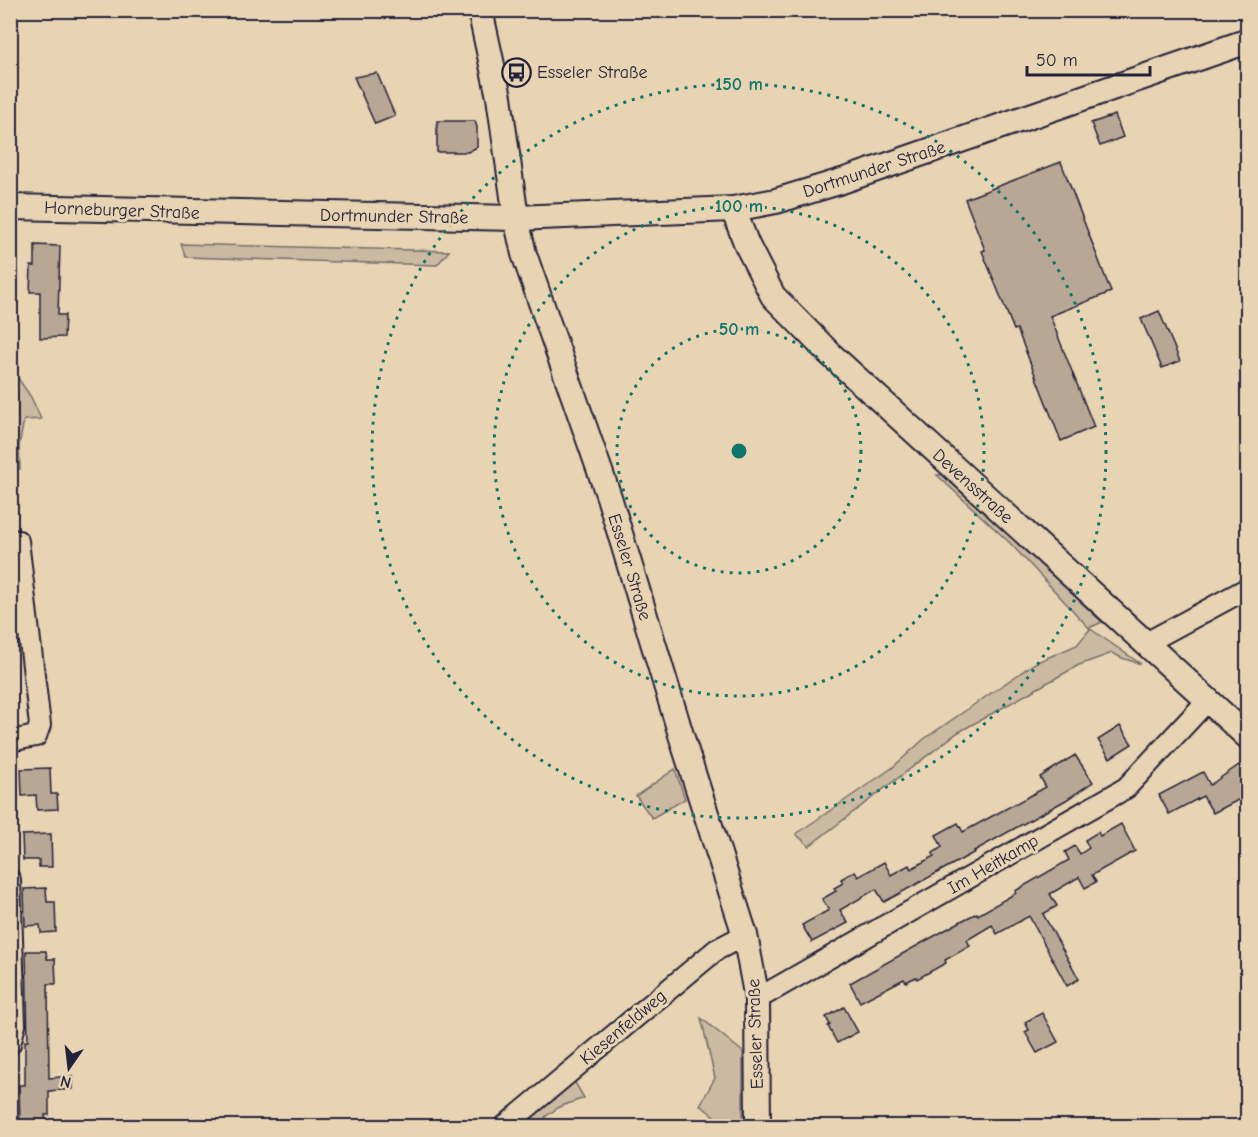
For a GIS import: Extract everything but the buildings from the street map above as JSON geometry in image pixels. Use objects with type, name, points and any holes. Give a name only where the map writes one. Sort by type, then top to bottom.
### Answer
[{"type":"main road","name":"Esseler Straße","points":[[480,10],[499,97],[516,218],[524,254],[609,497],[685,748],[745,935],[756,999],[758,1126]]},
{"type":"main road","name":"Dortmunder Straße","points":[[233,213],[516,218],[733,209],[776,201],[842,181],[1248,41]]},
{"type":"main road","name":"Horneburger Straße","points":[[10,207],[233,213]]},
{"type":"main road","name":"Devensstraße","points":[[733,209],[747,245],[773,296],[829,353],[1248,737]]},
{"type":"street","points":[[10,540],[18,541],[40,725],[36,736],[10,741]]},
{"type":"street","points":[[1146,643],[1248,588]]},
{"type":"street","name":"Im Heitkamp","points":[[756,999],[1126,788],[1207,701]]},
{"type":"street","points":[[10,880],[15,1025],[10,1044]]},
{"type":"street","name":"Kiesenfeldweg","points":[[505,1126],[716,950],[745,935]]},
{"type":"shaded area","points":[[181,244],[449,251],[437,265],[186,257]]},
{"type":"shaded area","points":[[11,368],[31,397],[41,419],[24,420],[19,446],[20,469],[11,469]]},
{"type":"shaded area","points":[[945,474],[1102,622],[1089,628],[1010,543],[937,475]]},
{"type":"shaded area","points":[[1089,628],[1141,664],[1112,653],[1079,665],[957,733],[809,846],[796,834],[892,768],[924,739],[1035,663],[1077,645]]},
{"type":"shaded area","points":[[675,769],[685,799],[652,818],[636,796]]},
{"type":"shaded area","points":[[701,1018],[743,1052],[743,1126],[723,1126],[723,1123],[700,1105],[715,1078]]},
{"type":"shaded area","points":[[573,1079],[584,1098],[559,1107],[545,1117],[551,1126],[516,1126]]},
{"type":"shaded area","points":[[711,1124],[711,1126],[565,1126]]},
{"type":"place","name":"Esseler Straße","points":[[516,72]]}]
